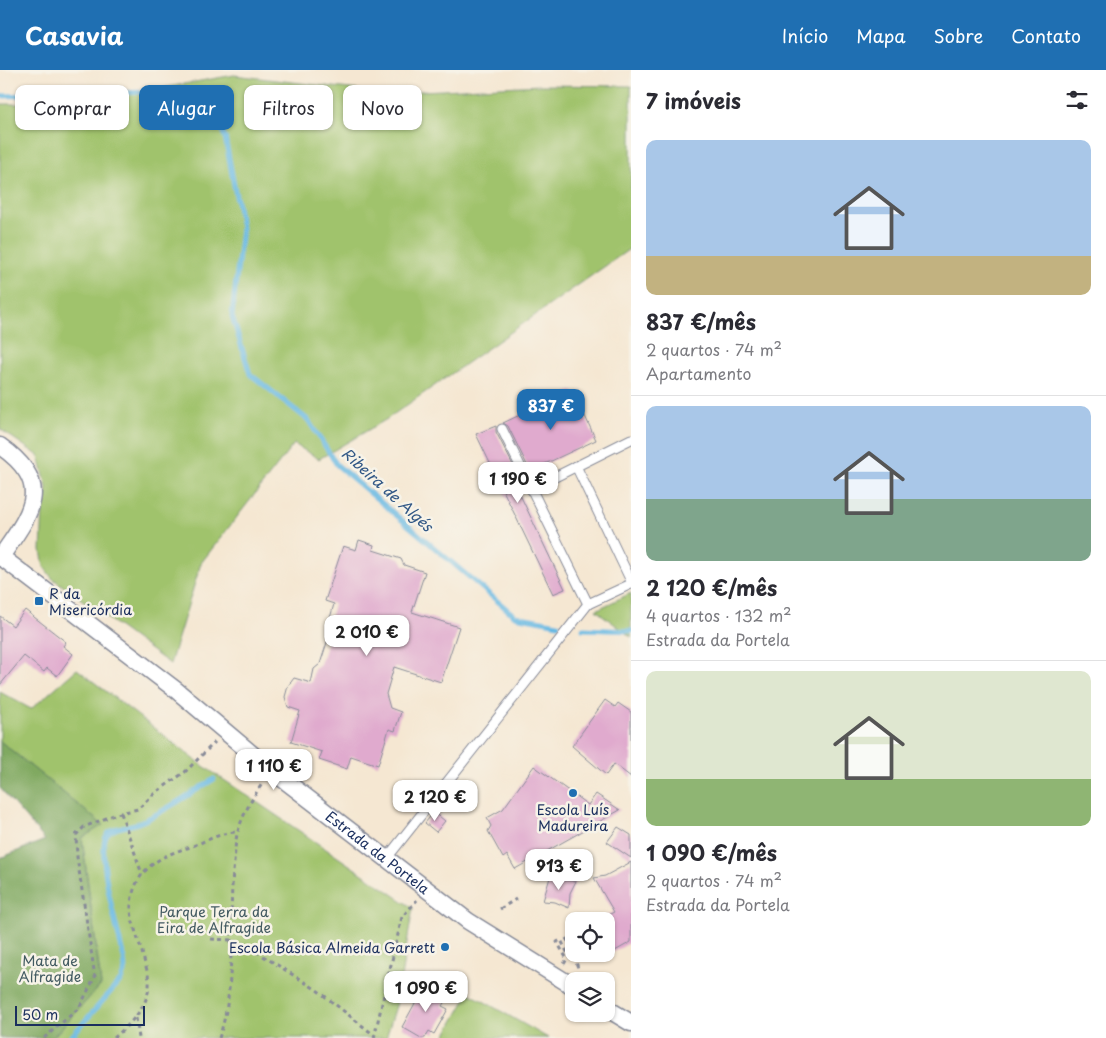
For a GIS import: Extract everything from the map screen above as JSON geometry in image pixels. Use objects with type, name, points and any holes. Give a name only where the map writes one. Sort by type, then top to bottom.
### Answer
[{"type":"street","points":[[0,446],[14,456],[30,477],[34,499],[23,524],[0,557]]},
{"type":"street","name":"Estrada da Portela","points":[[0,557],[226,730],[271,770],[468,921],[565,981]]},
{"type":"street","points":[[615,1013],[631,1023]]},
{"type":"lane","points":[[502,429],[588,604]]},
{"type":"lane","points":[[531,489],[631,439]]},
{"type":"lane","points":[[387,858],[588,604],[631,582],[576,466]]},
{"type":"path","points":[[44,1038],[79,1008],[95,977],[77,858],[76,835],[84,828],[138,808],[185,772],[226,730]]},
{"type":"path","points":[[219,1038],[226,1011],[231,940],[232,877],[238,832],[250,802],[271,770]]},
{"type":"path","points":[[121,813],[142,874]]},
{"type":"path","points":[[114,1038],[136,1018],[147,999],[150,984],[131,904],[142,874],[159,857],[203,843],[228,832],[238,832]]},
{"type":"path","points":[[211,939],[231,940],[244,944],[317,990],[374,1036],[402,916],[418,898],[424,902]]},
{"type":"path","points":[[500,909],[516,899]]},
{"type":"path","points":[[565,949],[560,940],[557,942],[565,957]]},
{"type":"path","points":[[577,962],[579,967]]},
{"type":"path","points":[[136,1018],[140,1038]]},
{"type":"green space","points":[[234,75],[317,85],[244,85],[244,130],[333,130],[333,87],[343,88],[343,130],[422,130],[422,91],[541,85],[631,86],[631,248],[387,419],[319,459],[294,444],[201,563],[170,664],[52,578],[44,567],[41,550],[43,508],[47,488],[39,456],[0,429],[0,104],[15,104],[15,130],[129,130],[129,94],[139,92],[139,130],[234,130],[234,85],[178,85]]},
{"type":"green space","points":[[631,593],[631,637],[596,610]]},
{"type":"green space","name":"Parque Terra da Eira de Alfragide","points":[[77,669],[202,765],[413,908],[396,1006],[386,1038],[52,1038],[101,985],[82,838],[102,825],[0,741],[0,692],[31,709]]},
{"type":"green space","name":"Mata de Alfragide","points":[[0,741],[103,825],[82,838],[101,985],[52,1038],[0,1038],[0,858],[45,840],[0,788]]},
{"type":"green space","points":[[469,993],[548,1038],[444,1038]]},
{"type":"building","points":[[573,390],[596,440],[530,471],[508,426],[503,423]]},
{"type":"building","points":[[496,426],[496,432],[519,477],[513,480],[565,589],[553,594],[476,434]]},
{"type":"building","points":[[359,540],[374,545],[373,550],[401,559],[404,565],[425,572],[412,612],[459,627],[441,682],[394,667],[386,694],[390,708],[401,712],[395,731],[389,729],[378,765],[351,756],[347,769],[319,760],[322,752],[291,742],[300,711],[288,707],[285,697],[288,686],[294,678],[311,683],[314,669],[320,664],[331,630],[327,629],[334,604],[325,601],[343,546],[356,550]]},
{"type":"building","points":[[25,610],[66,642],[63,646],[73,654],[57,676],[47,668],[44,672],[24,656],[0,685],[0,616],[13,626]]},
{"type":"building","points":[[605,700],[615,707],[618,703],[631,712],[631,777],[614,764],[606,775],[572,746]]},
{"type":"building","points":[[534,766],[588,805],[596,794],[620,810],[515,869],[507,855],[503,858],[488,831],[491,826],[487,818],[503,809]]},
{"type":"building","points":[[434,812],[445,821],[436,832],[425,823]]},
{"type":"building","points":[[618,827],[631,835],[631,858],[607,842]]},
{"type":"building","points":[[631,862],[631,942],[615,951],[615,912],[594,878],[605,876]]},
{"type":"building","points":[[551,874],[563,880],[576,881],[570,893],[569,908],[555,902],[543,901]]},
{"type":"building","points":[[425,985],[447,998],[442,1006],[448,1009],[434,1034],[429,1031],[425,1038],[421,1038],[402,1027]]},
{"type":"waterway","name":"Ribeira de Algés","points":[[0,96],[189,91],[212,110],[225,137],[242,228],[232,316],[250,374],[308,420],[337,465],[515,616],[558,624]]},
{"type":"waterway","name":"Ribeira de Algés","points":[[583,629],[631,631]]},
{"type":"waterway","points":[[70,1038],[121,980],[125,970],[106,876],[104,844],[107,835],[118,828],[138,823],[158,814],[214,779]]},
{"type":"place","name":"R da Misericórdia","points":[[39,601]]},
{"type":"place","name":"Escola Luís Madureira","points":[[573,793]]},
{"type":"place","name":"Escola Básica Almeida Garrett","points":[[445,947]]}]
